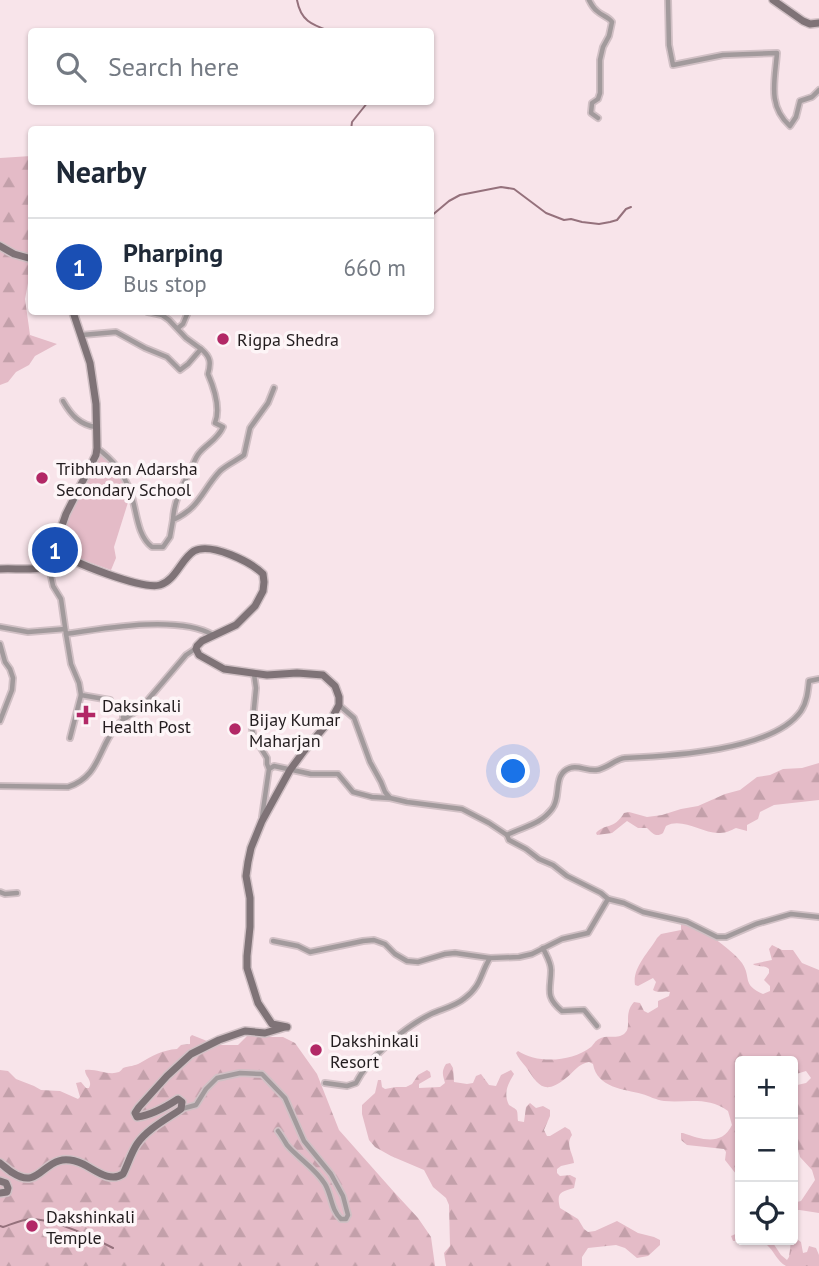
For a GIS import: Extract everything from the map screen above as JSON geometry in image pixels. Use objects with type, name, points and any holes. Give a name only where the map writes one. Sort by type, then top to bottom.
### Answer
[{"type":"main road","points":[[773,0],[803,21],[810,24],[819,23]]},
{"type":"main road","points":[[0,246],[28,258]]},
{"type":"main road","points":[[0,569],[41,569],[48,566],[66,514],[96,455],[94,387],[90,362],[74,315]]},
{"type":"main road","points":[[0,1163],[13,1173],[29,1179],[62,1159],[82,1164],[106,1176],[119,1177],[141,1139],[181,1110],[182,1102],[178,1099],[165,1108],[144,1116],[138,1117],[135,1114],[172,1071],[191,1054],[219,1040],[245,1031],[270,1032],[286,1027],[272,1024],[258,1003],[247,968],[250,927],[248,862],[262,821],[290,770],[332,718],[339,705],[335,686],[323,674],[254,674],[224,669],[199,654],[196,649],[202,641],[236,625],[255,606],[262,592],[263,574],[249,564],[204,548],[195,551],[165,583],[156,586],[84,566],[55,550]]},
{"type":"main road","points":[[0,1181],[6,1183],[8,1189],[0,1193]]},
{"type":"street","points":[[589,0],[594,9],[609,17],[612,22],[600,60],[600,93],[598,99],[592,103],[591,113],[598,118]]},
{"type":"street","points":[[668,0],[669,45],[673,65],[723,55],[777,53],[775,104],[782,119],[790,126],[796,117],[800,101],[812,97],[819,90]]},
{"type":"street","points":[[97,448],[109,457],[125,478],[143,537],[152,547],[163,547],[170,537],[176,498],[186,477],[200,452],[218,436],[222,427],[215,423],[218,408],[214,401],[216,393],[208,374],[211,367],[209,361],[201,349],[162,315]]},
{"type":"street","points":[[178,328],[187,315]]},
{"type":"street","points":[[82,335],[116,332],[167,357],[180,370],[201,349]]},
{"type":"street","points":[[173,520],[193,508],[218,473],[244,455],[250,428],[268,403],[274,388]]},
{"type":"street","points":[[63,401],[71,415],[97,428]]},
{"type":"street","points":[[48,566],[53,586],[61,599],[71,664],[81,695],[71,738]]},
{"type":"street","points":[[0,627],[28,632],[65,632],[119,626],[179,625],[196,627],[213,635]]},
{"type":"street","points":[[0,644],[13,678],[12,690],[0,720]]},
{"type":"street","points":[[0,786],[68,787],[78,783],[93,769],[113,730],[123,718],[141,708],[186,655],[196,649]]},
{"type":"street","points":[[254,674],[257,688],[252,729],[267,758],[269,769],[262,821]]},
{"type":"street","points":[[507,835],[540,822],[551,811],[556,804],[558,780],[564,771],[573,766],[594,770],[604,768],[621,758],[696,754],[761,738],[790,722],[800,712],[807,699],[809,681],[819,678]]},
{"type":"street","points":[[81,695],[110,700],[110,707],[124,711],[123,718]]},
{"type":"street","points":[[339,705],[354,718],[370,762],[390,798]]},
{"type":"street","points":[[269,769],[274,766],[311,774],[338,774],[354,792],[372,797],[463,809],[489,823],[507,835],[509,840],[539,859],[608,899],[643,912],[687,922],[717,937],[726,937],[756,924],[792,914],[819,916]]},
{"type":"street","points":[[0,892],[17,893]]},
{"type":"street","points":[[273,941],[310,951],[374,940],[385,944],[407,961],[418,962],[456,953],[490,958],[519,957],[532,954],[562,939],[588,933],[608,899]]},
{"type":"street","points":[[543,948],[551,968],[549,987],[553,1001],[562,1011],[584,1010],[597,1026]]},
{"type":"street","points":[[325,1083],[347,1086],[356,1083],[363,1070],[397,1037],[427,1016],[464,1000],[482,980],[484,968],[490,958]]},
{"type":"street","points":[[181,1110],[196,1105],[217,1077],[240,1073],[261,1074],[285,1098],[304,1141],[331,1174],[343,1196],[348,1215],[346,1219],[341,1219],[334,1212],[326,1185],[278,1131]]},
{"type":"green space","points":[[28,156],[28,283],[25,299],[30,335],[57,344],[35,356],[29,365],[0,385],[0,158]]},
{"type":"green space","points":[[97,448],[125,478],[130,496],[114,547],[116,558],[111,570],[55,550]]},
{"type":"green space","points":[[819,763],[819,800],[774,805],[760,812],[758,819],[747,825],[747,831],[736,828],[713,833],[679,823],[666,826],[663,833],[656,835],[647,828],[638,828],[627,821],[612,833],[596,833],[617,822],[624,813],[647,817],[698,806],[740,790],[757,777]]},
{"type":"green space","points":[[681,923],[688,925],[731,951],[745,968],[749,984],[763,994],[770,991],[770,986],[764,980],[769,969],[753,964],[772,960],[769,949],[772,945],[782,950],[793,950],[802,963],[819,970],[819,1213],[798,1210],[798,1202],[815,1180],[812,1170],[800,1157],[798,1150],[798,1085],[811,1078],[806,1071],[798,1073],[798,1056],[735,1056],[735,1173],[725,1160],[724,1149],[687,1145],[681,1140],[681,1133],[710,1140],[727,1132],[732,1125],[728,1111],[720,1106],[697,1101],[661,1100],[620,1089],[600,1078],[593,1064],[589,1062],[579,1066],[558,1083],[542,1086],[516,1053],[518,1051],[535,1058],[554,1060],[583,1052],[602,1038],[625,1033],[629,1011],[634,1002],[640,1003],[648,1013],[658,1007],[658,1001],[669,996],[670,992],[653,990],[656,982],[653,978],[635,985],[636,972],[661,934],[681,930]]},
{"type":"green space","points":[[192,1035],[217,1045],[238,1045],[247,1036],[257,1035],[283,1037],[295,1043],[317,1074],[339,1130],[418,1218],[431,1237],[435,1266],[0,1266],[0,1070],[8,1071],[16,1079],[41,1090],[60,1091],[78,1099],[80,1097],[76,1083],[81,1082],[86,1088],[90,1085],[85,1070],[119,1072],[157,1054],[190,1044]]},
{"type":"green space","points":[[450,1063],[454,1082],[467,1084],[473,1083],[476,1076],[481,1074],[489,1085],[496,1086],[501,1075],[511,1070],[514,1074],[506,1096],[509,1105],[517,1111],[518,1121],[524,1122],[526,1107],[530,1103],[536,1108],[543,1106],[550,1110],[544,1130],[547,1136],[565,1127],[570,1130],[572,1135],[569,1146],[574,1163],[561,1166],[557,1173],[560,1176],[570,1175],[576,1178],[574,1188],[561,1194],[559,1203],[560,1208],[578,1219],[584,1229],[588,1232],[595,1231],[617,1221],[638,1233],[660,1240],[660,1245],[648,1256],[637,1258],[625,1248],[616,1245],[588,1248],[582,1257],[582,1266],[446,1266],[444,1253],[450,1246],[449,1205],[446,1198],[433,1187],[424,1170],[375,1147],[369,1140],[362,1105],[375,1093],[378,1080],[381,1080],[385,1089],[406,1087],[427,1070],[431,1077],[419,1084],[419,1088],[440,1087],[445,1083],[444,1067]]},
{"type":"green space","points":[[798,1240],[803,1253],[807,1252],[809,1246],[816,1248],[819,1255],[819,1266],[786,1266],[767,1245],[774,1245],[787,1260],[790,1245],[798,1245]]},
{"type":"waterway","points":[[297,0],[305,18],[322,28]]},
{"type":"waterway","points":[[352,126],[366,105]]},
{"type":"waterway","points":[[434,214],[460,195],[501,187],[514,189],[546,213],[564,220],[599,224],[610,222],[617,220],[631,207]]},
{"type":"waterway","points":[[0,1226],[30,1219],[40,1220],[73,1229],[113,1248]]},
{"type":"place","name":"Rigpa Shedra","points":[[223,339]]},
{"type":"place","name":"Tribhuvan Adarsha Secondary School","points":[[42,478]]},
{"type":"place","name":"Pharping","points":[[55,550]]},
{"type":"place","name":"Daksinkali Health Post","points":[[86,715]]},
{"type":"place","name":"Bijay Kumar Maharjan","points":[[235,729]]},
{"type":"place","name":"Dakshinkali Resort","points":[[316,1050]]},
{"type":"place","name":"Dakshinkali Temple","points":[[32,1226]]}]
